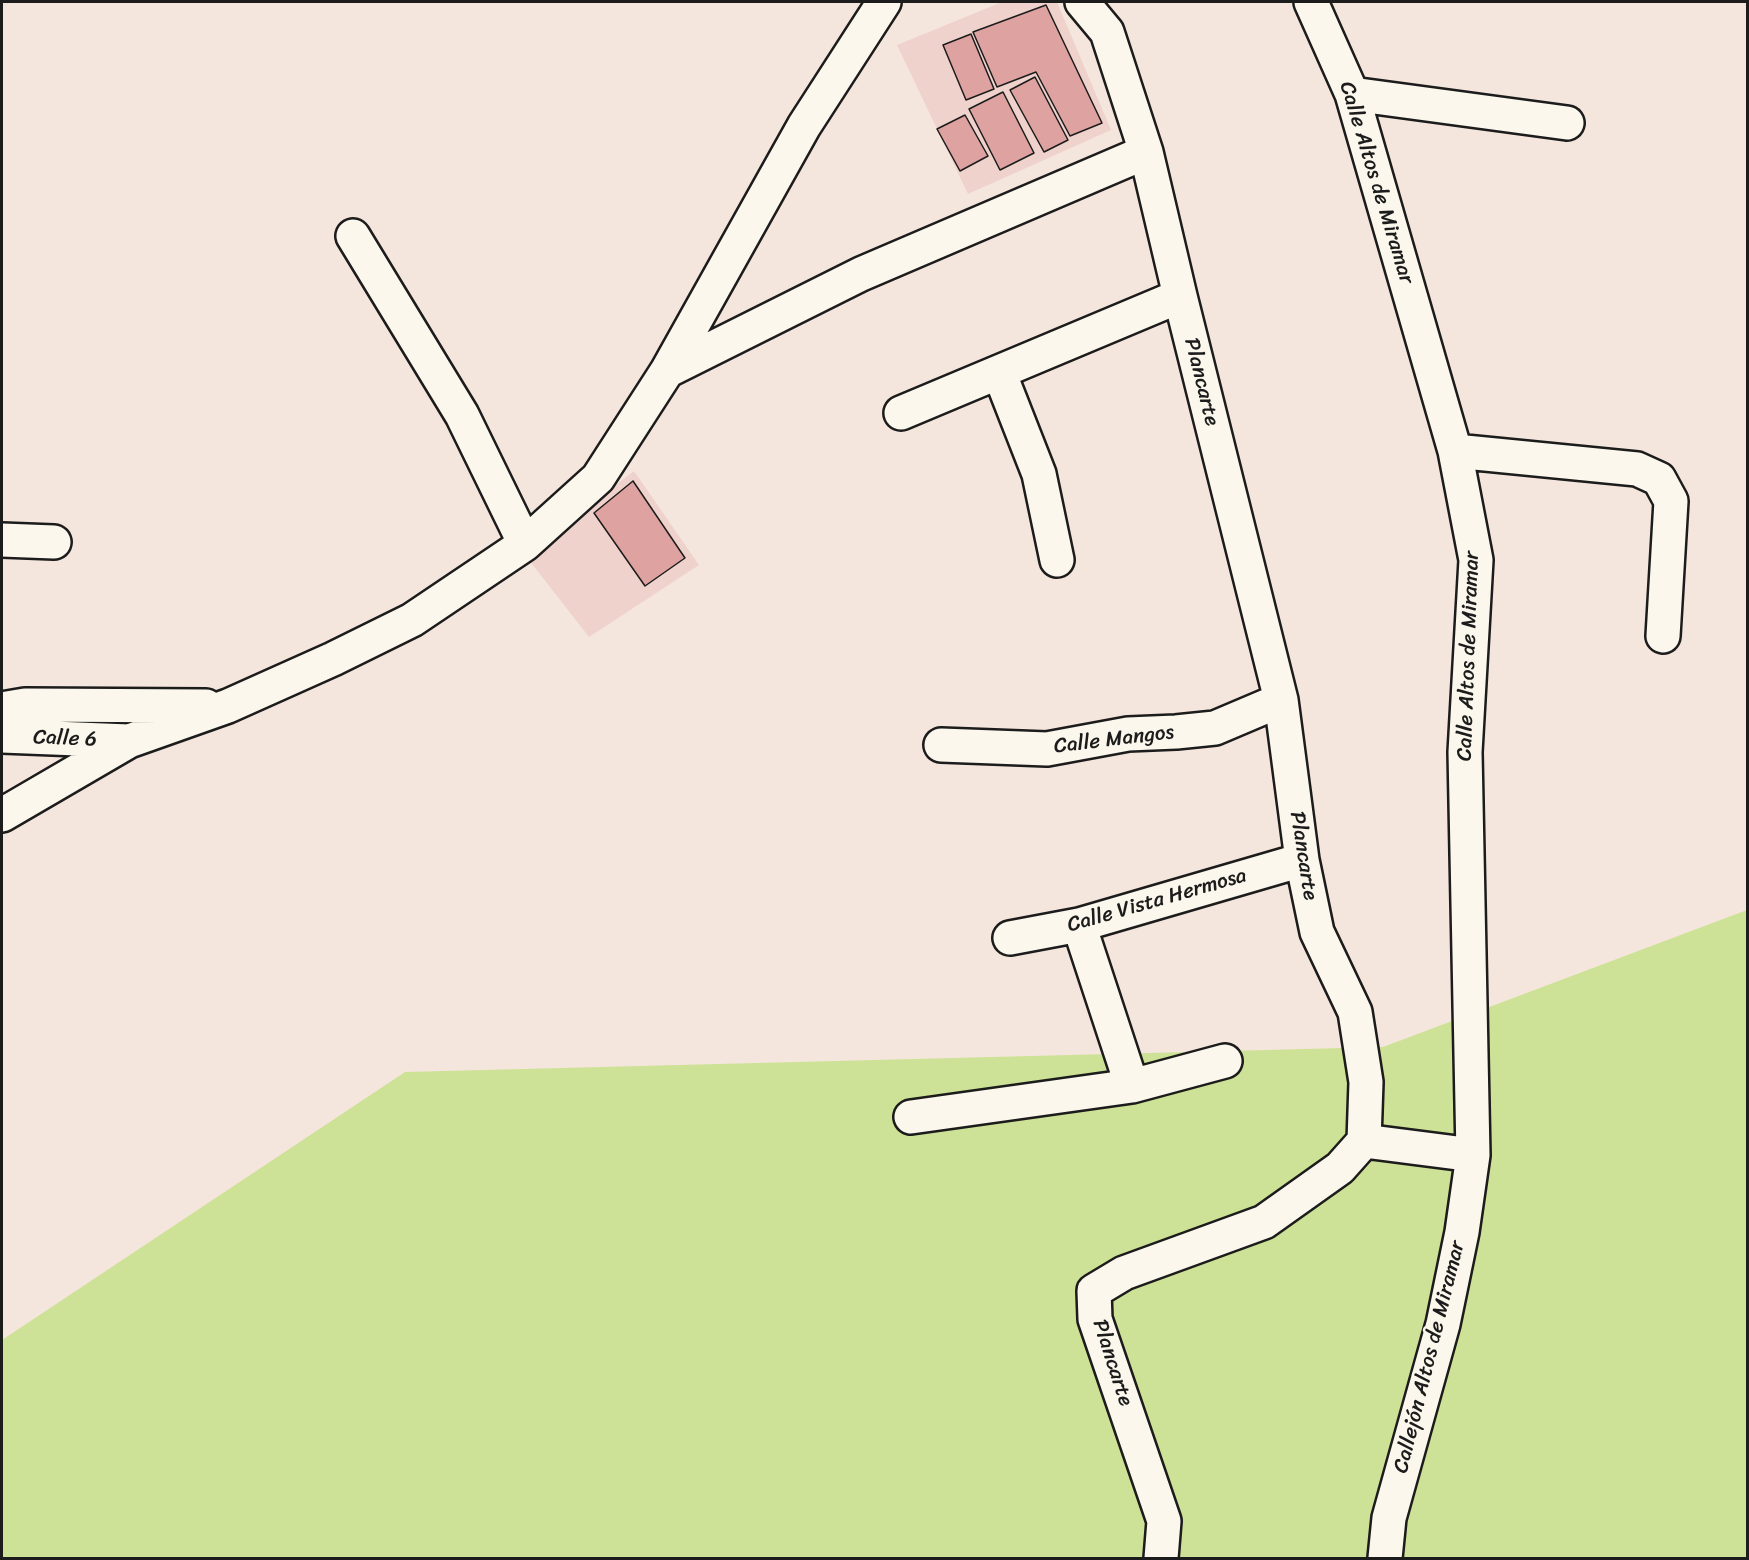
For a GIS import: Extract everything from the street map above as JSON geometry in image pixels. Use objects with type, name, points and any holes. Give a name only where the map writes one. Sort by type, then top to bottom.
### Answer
[{"type":"street","points":[[2,815],[129,741],[228,706],[333,659],[412,620],[525,544],[598,478],[667,371],[804,126],[884,2]]},
{"type":"street","name":"Plancarte","points":[[1082,2],[1107,32],[1146,152],[1281,700],[1302,860],[1317,932],[1355,1012],[1366,1082],[1365,1141],[1340,1168],[1264,1222],[1124,1273],[1094,1291],[1095,1319],[1164,1521],[1161,1558]]},
{"type":"street","name":"Calle Altos de Miramar","points":[[1311,2],[1352,94],[1455,451],[1476,560],[1465,752],[1473,1155]]},
{"type":"street","points":[[1352,94],[1567,123]]},
{"type":"street","points":[[667,371],[861,274],[1146,152]]},
{"type":"street","points":[[353,236],[462,415],[525,544]]},
{"type":"street","points":[[901,413],[1180,296]]},
{"type":"street","points":[[999,372],[1039,474],[1057,560]]},
{"type":"street","points":[[1455,451],[1638,469],[1659,479],[1671,501],[1663,636]]},
{"type":"street","points":[[2,540],[54,542]]},
{"type":"street","name":"Calle Mangos","points":[[940,745],[1047,749],[1128,734],[1215,728],[1281,700]]},
{"type":"street","points":[[2,709],[25,705],[228,706]]},
{"type":"street","name":"Calle 6","points":[[2,736],[129,741]]},
{"type":"street","name":"Calle Vista Hermosa","points":[[1010,938],[1080,925],[1302,860]]},
{"type":"street","points":[[1080,925],[1132,1086]]},
{"type":"street","points":[[911,1117],[1132,1086],[1225,1061]]},
{"type":"street","points":[[1365,1141],[1473,1155]]},
{"type":"street","name":"Callejón Altos de Miramar","points":[[1385,1558],[1389,1518],[1443,1324],[1462,1232],[1473,1155]]},
{"type":"shaded area","points":[[1002,2],[1057,2],[1111,130],[968,194],[897,45]]},
{"type":"shaded area","points":[[634,471],[699,565],[589,637],[525,555]]},
{"type":"green space","points":[[1747,910],[1747,1558],[2,1558],[2,1340],[405,1072],[1383,1047]]},
{"type":"building","points":[[1046,5],[1102,123],[1070,136],[1036,72],[997,87],[973,32]]},
{"type":"building","points":[[971,34],[994,89],[966,100],[943,45]]},
{"type":"building","points":[[1035,77],[1068,140],[1044,152],[1010,90]]},
{"type":"building","points":[[1003,92],[1034,153],[1000,170],[969,109]]},
{"type":"building","points":[[965,115],[988,156],[960,171],[937,129]]},
{"type":"building","points":[[633,481],[685,558],[645,586],[594,513]]}]
